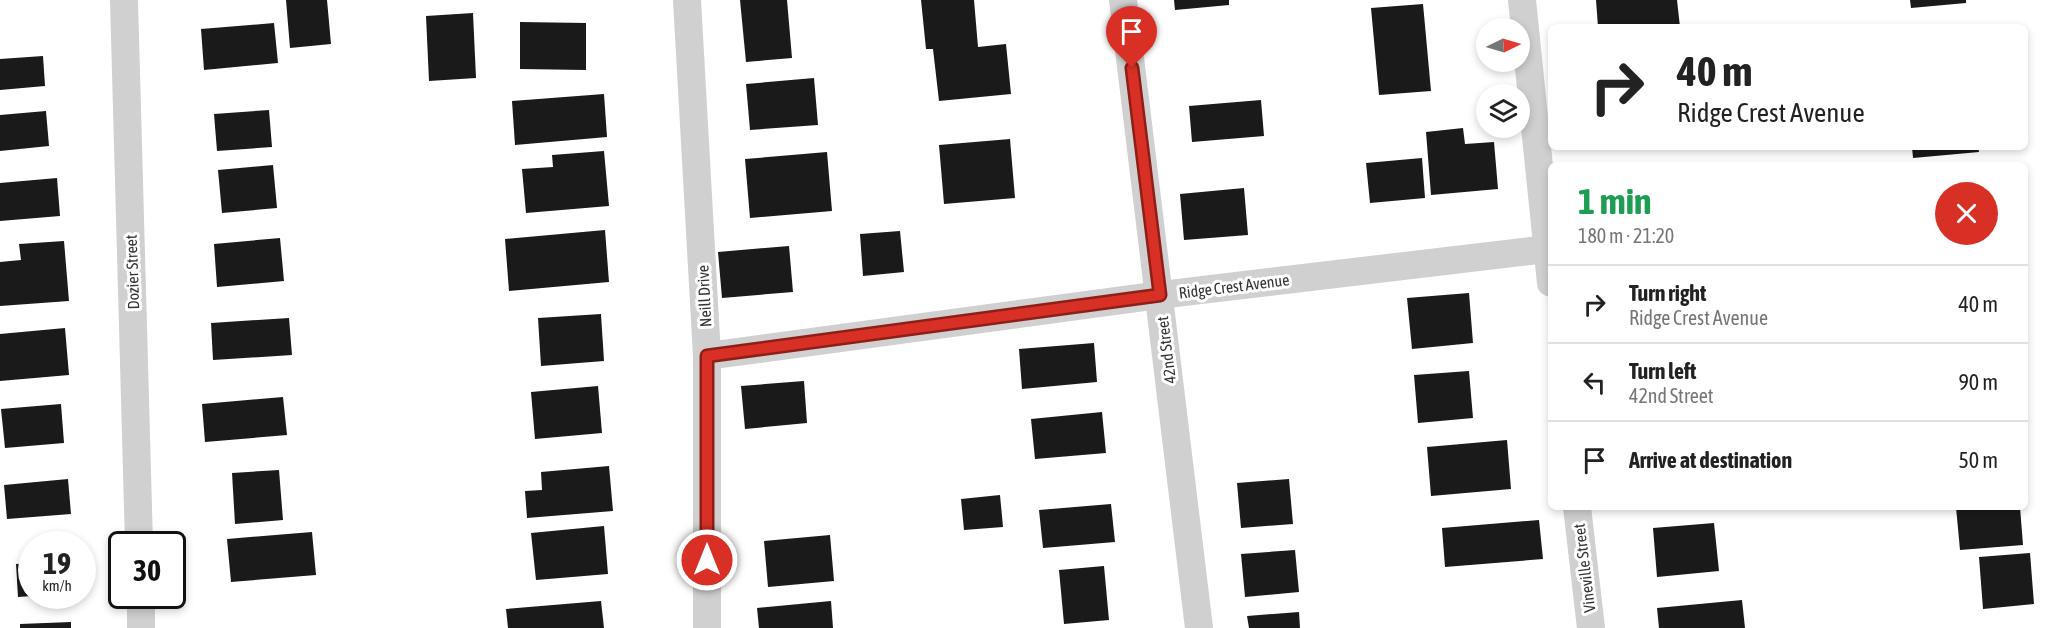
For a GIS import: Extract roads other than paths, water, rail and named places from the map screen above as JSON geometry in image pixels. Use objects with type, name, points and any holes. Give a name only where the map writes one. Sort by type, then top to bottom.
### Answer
[{"type":"street","name":"Dozier Street","points":[[124,0],[139,531]]},
{"type":"street","name":"Neill Drive","points":[[687,0],[707,356],[707,628]]},
{"type":"street","name":"42nd Street","points":[[1123,0],[1199,628]]},
{"type":"street","points":[[1522,0],[1548,258]]},
{"type":"street","name":"Ridge Crest Avenue","points":[[707,356],[1160,295],[1547,249]]},
{"type":"street","name":"Vineville Street","points":[[1577,510],[1592,628]]},
{"type":"street","points":[[141,609],[141,628]]}]
